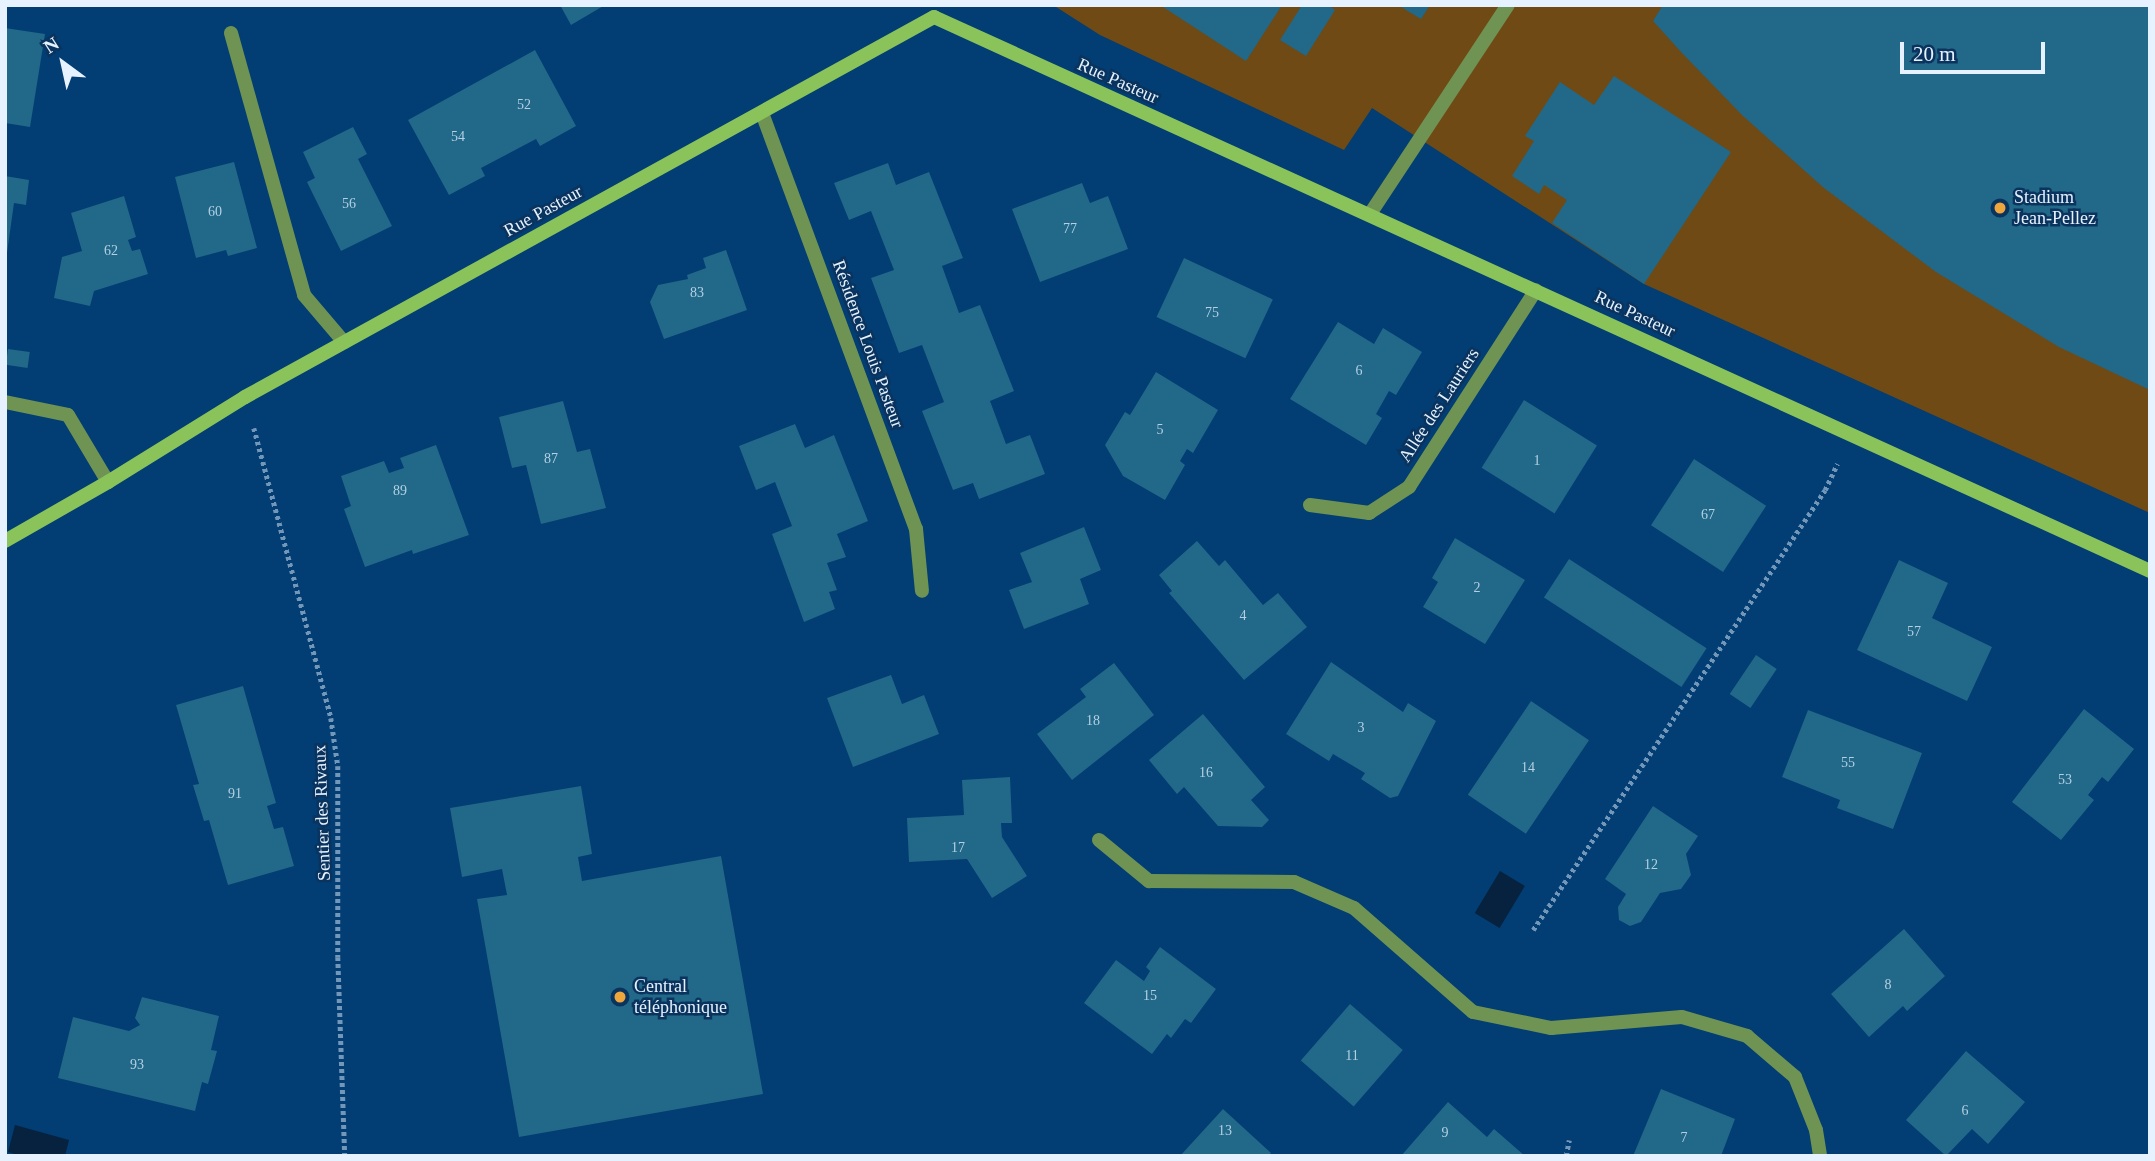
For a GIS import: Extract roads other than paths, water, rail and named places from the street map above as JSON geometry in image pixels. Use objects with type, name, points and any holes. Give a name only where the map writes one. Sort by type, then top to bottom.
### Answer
[{"type":"main road","name":"Rue Pasteur","points":[[5,541],[108,482],[245,397],[762,113],[931,11],[2150,571]]},
{"type":"street","points":[[1370,214],[1508,5]]},
{"type":"street","points":[[231,33],[304,295],[344,342]]},
{"type":"street","name":"Résidence Louis Pasteur","points":[[762,113],[916,529],[922,591]]},
{"type":"street","name":"Allée des Lauriers","points":[[1310,505],[1369,513],[1409,486],[1536,290]]},
{"type":"street","points":[[5,402],[68,415],[108,482]]},
{"type":"street","points":[[1099,840],[1149,881],[1294,882],[1354,908],[1473,1012],[1551,1028],[1682,1017],[1748,1037],[1795,1077],[1816,1130],[1820,1156]]},
{"type":"water","points":[[1500,871],[1525,886],[1500,928],[1475,913]]},
{"type":"water","points":[[15,1125],[69,1140],[65,1156],[21,1156],[8,1152]]},
{"type":"place","name":"Stadium Jean-Pellez","points":[[2000,208]]},
{"type":"place","name":"Central téléphonique","points":[[620,997]]}]
